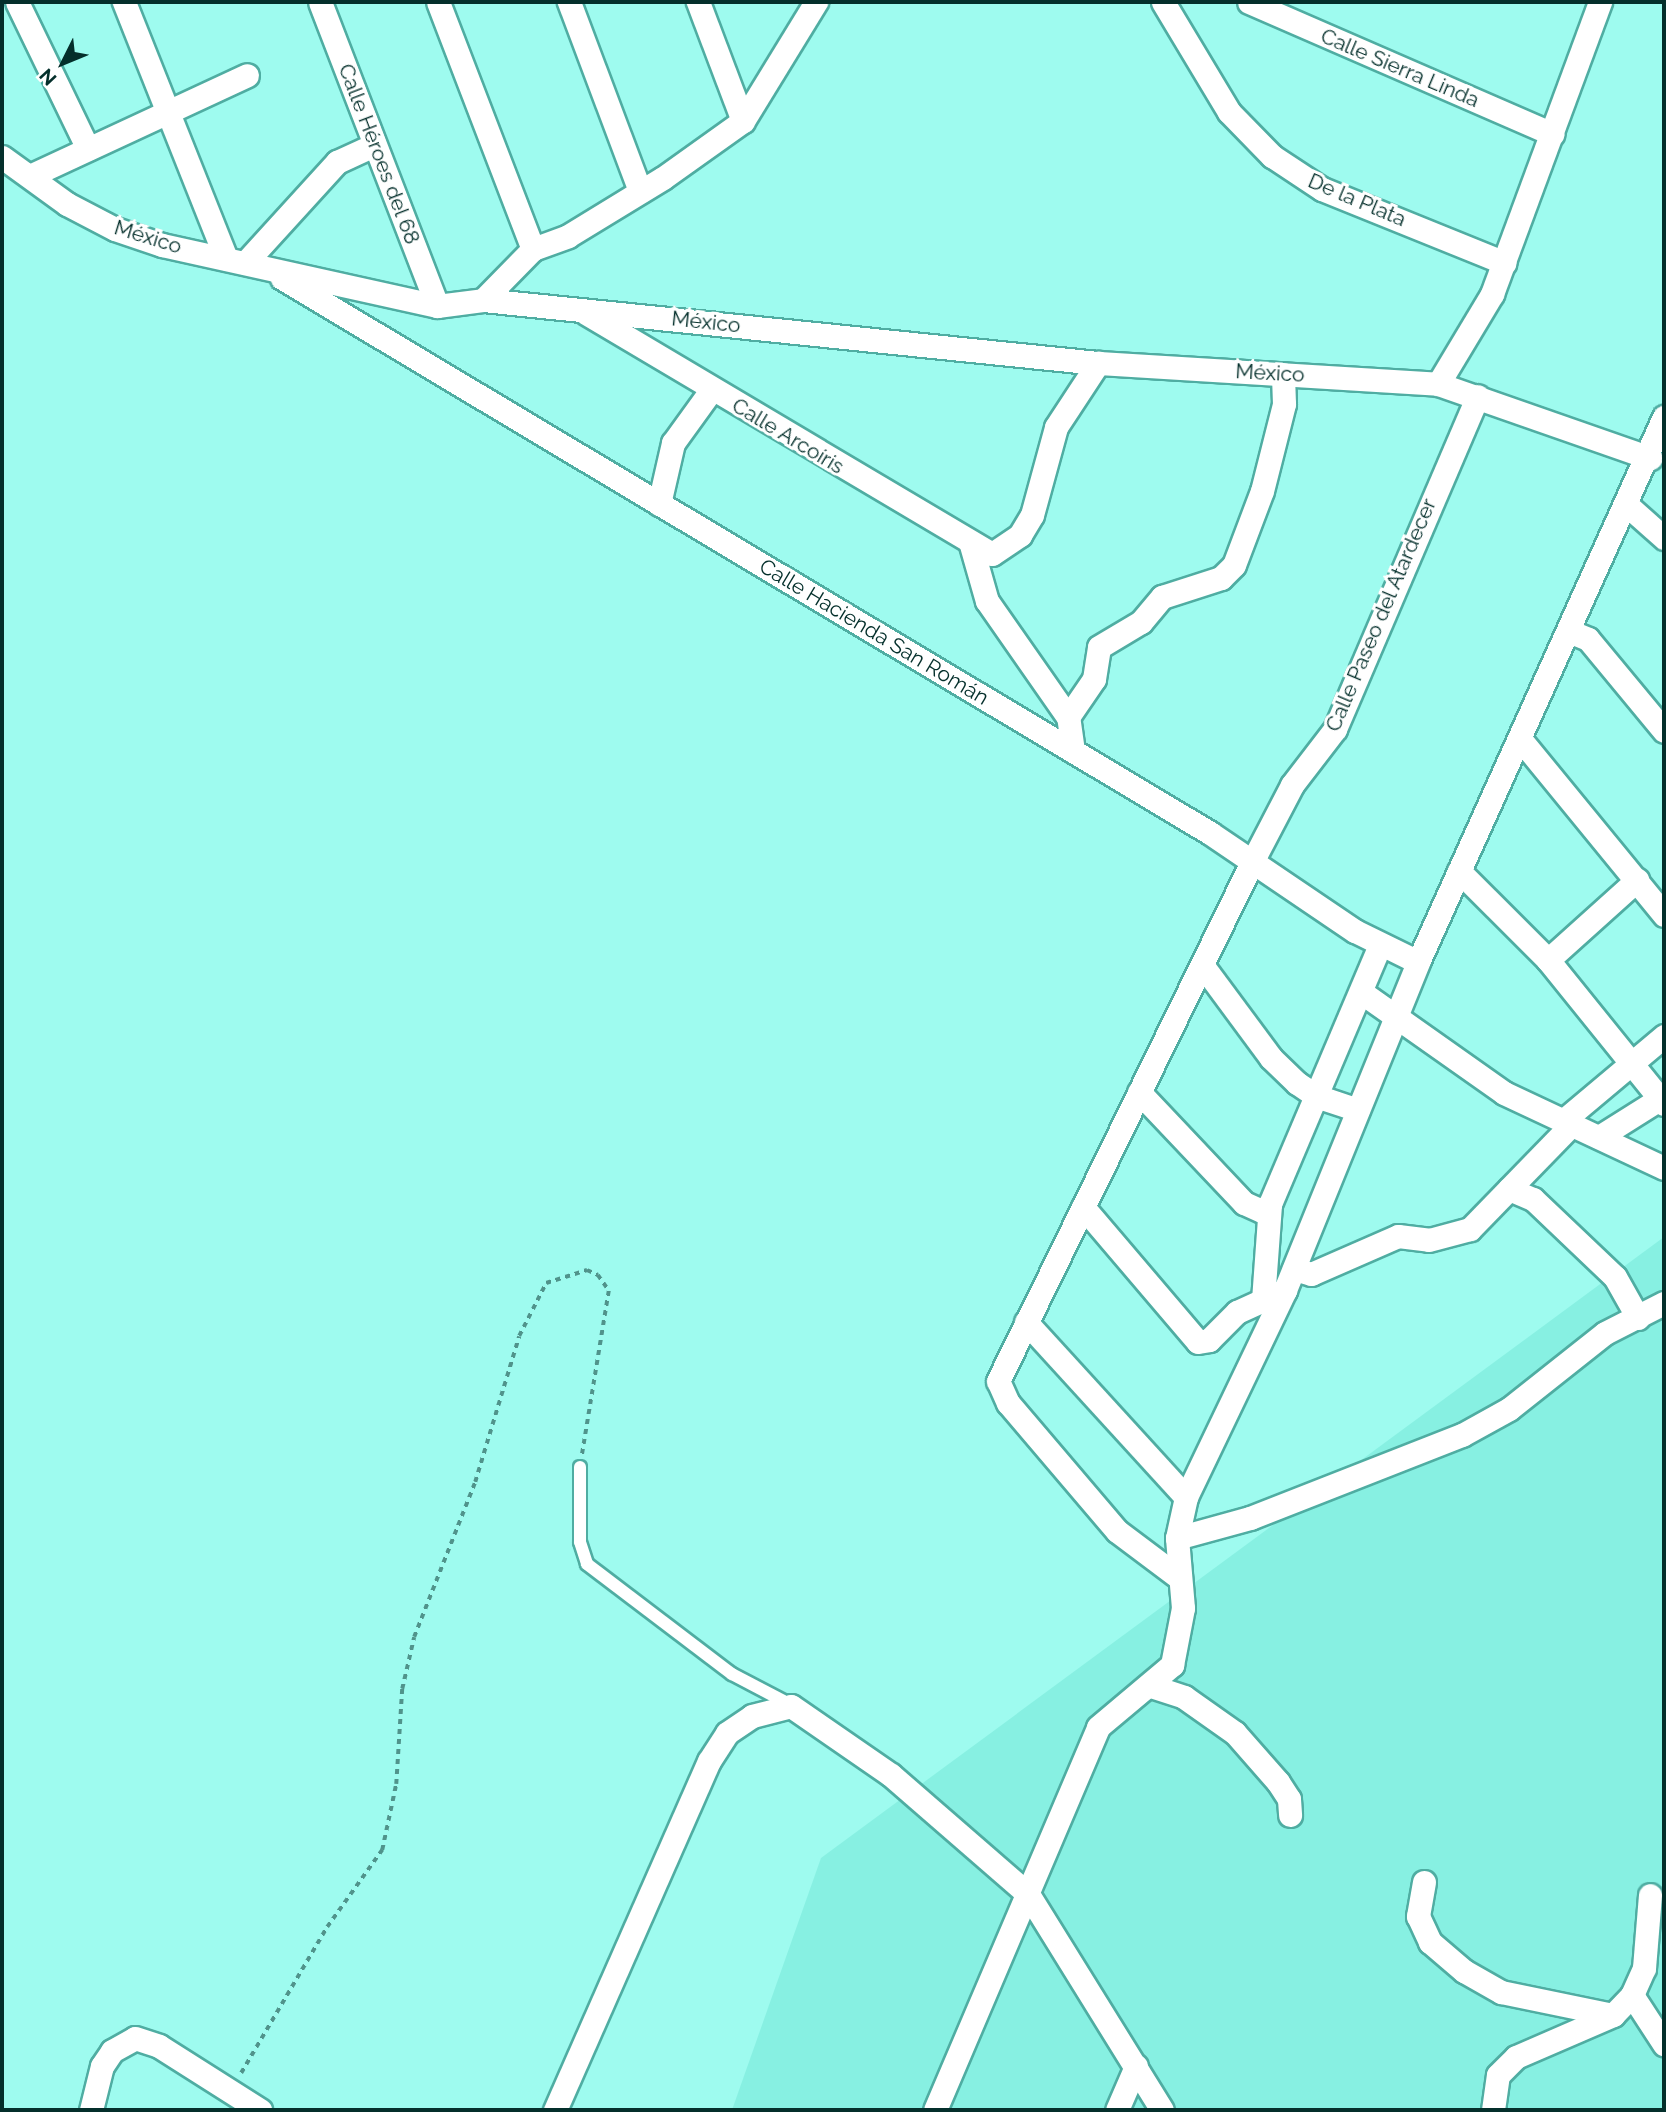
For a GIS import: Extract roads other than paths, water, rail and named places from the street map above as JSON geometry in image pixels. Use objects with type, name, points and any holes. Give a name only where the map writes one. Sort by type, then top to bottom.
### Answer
[{"type":"street","points":[[17,2],[88,149]]},
{"type":"street","points":[[124,2],[167,113],[235,261],[337,162],[374,145]]},
{"type":"street","name":"Calle Héroes del 68","points":[[320,2],[437,306]]},
{"type":"street","points":[[438,2],[533,249]]},
{"type":"street","points":[[569,2],[640,191]]},
{"type":"street","points":[[698,2],[743,121]]},
{"type":"street","points":[[483,300],[533,249],[568,236],[743,121],[815,2]]},
{"type":"street","name":"De la Plata","points":[[1163,2],[1229,112],[1272,156],[1322,188],[1505,263]]},
{"type":"street","name":"Calle Sierra Linda","points":[[1249,2],[1552,134]]},
{"type":"street","points":[[1438,384],[1480,321],[1505,263],[1600,2]]},
{"type":"street","points":[[32,175],[247,75]]},
{"type":"street","name":"México","points":[[2,157],[32,175],[67,204],[114,229],[267,269],[437,306],[483,300],[1098,363],[1438,384],[1650,458]]},
{"type":"street","name":"Calle Hacienda San Román","points":[[267,269],[1073,751]]},
{"type":"street","name":"Calle Arcoíris","points":[[581,310],[971,545],[999,553],[1020,535],[1032,515],[1056,427],[1098,363]]},
{"type":"street","points":[[1068,717],[1094,679],[1100,647],[1111,635],[1141,622],[1162,597],[1222,578],[1234,565],[1262,491],[1284,404],[1283,374]]},
{"type":"street","points":[[659,503],[673,443],[712,389]]},
{"type":"street","name":"Calle Paseo del Atardecer","points":[[1177,1576],[1117,1531],[1007,1403],[999,1381],[1252,862],[1292,785],[1335,729],[1478,396]]},
{"type":"street","points":[[935,2110],[1098,1727],[1151,1686],[1172,1665],[1181,1639],[1183,1608],[1177,1576],[1177,1538],[1186,1497],[1289,1279],[1419,962],[1650,458],[1664,417]]},
{"type":"street","points":[[1628,506],[1664,538]]},
{"type":"street","points":[[971,545],[987,601],[1068,717],[1073,751],[1380,945],[1419,962]]},
{"type":"street","points":[[1571,632],[1588,639],[1664,731]]},
{"type":"street","points":[[1521,740],[1664,915]]},
{"type":"street","points":[[1459,871],[1548,960],[1663,1100],[1599,1137]]},
{"type":"street","points":[[1548,960],[1637,880]]},
{"type":"street","points":[[1263,1300],[1270,1204],[1380,945]]},
{"type":"street","points":[[1203,966],[1271,1058],[1316,1096],[1358,1110]]},
{"type":"street","points":[[1361,992],[1495,1087],[1664,1168]]},
{"type":"street","points":[[1083,1207],[1198,1342],[1263,1300],[1289,1279],[1311,1274],[1398,1236],[1429,1240],[1470,1228],[1509,1189],[1568,1122],[1664,1036]]},
{"type":"street","points":[[1139,1092],[1244,1203],[1262,1211],[1270,1204]]},
{"type":"street","points":[[1509,1189],[1534,1199],[1615,1277],[1638,1318]]},
{"type":"street","points":[[1177,1538],[1250,1518],[1462,1435],[1509,1409],[1605,1333],[1664,1303]]},
{"type":"street","points":[[1026,1322],[1186,1497]]},
{"type":"street","points":[[1151,1686],[1184,1697],[1235,1733],[1278,1782],[1289,1799],[1290,1815]]},
{"type":"street","points":[[555,2110],[709,1761],[727,1733],[752,1716],[791,1706],[891,1774],[1028,1894],[1162,2110]]},
{"type":"street","points":[[1424,1882],[1418,1916],[1430,1942],[1464,1971],[1501,1992],[1613,2015]]},
{"type":"street","points":[[1493,2110],[1497,2075],[1516,2057],[1613,2015],[1632,1995],[1644,1968],[1650,1895]]},
{"type":"street","points":[[1632,1995],[1664,2044]]},
{"type":"street","points":[[91,2110],[102,2066],[112,2052],[135,2038],[159,2046],[260,2110]]},
{"type":"street","points":[[1117,2110],[1136,2066]]},
{"type":"lane","points":[[580,1467],[580,1542],[587,1564],[732,1674],[791,1706]]}]
